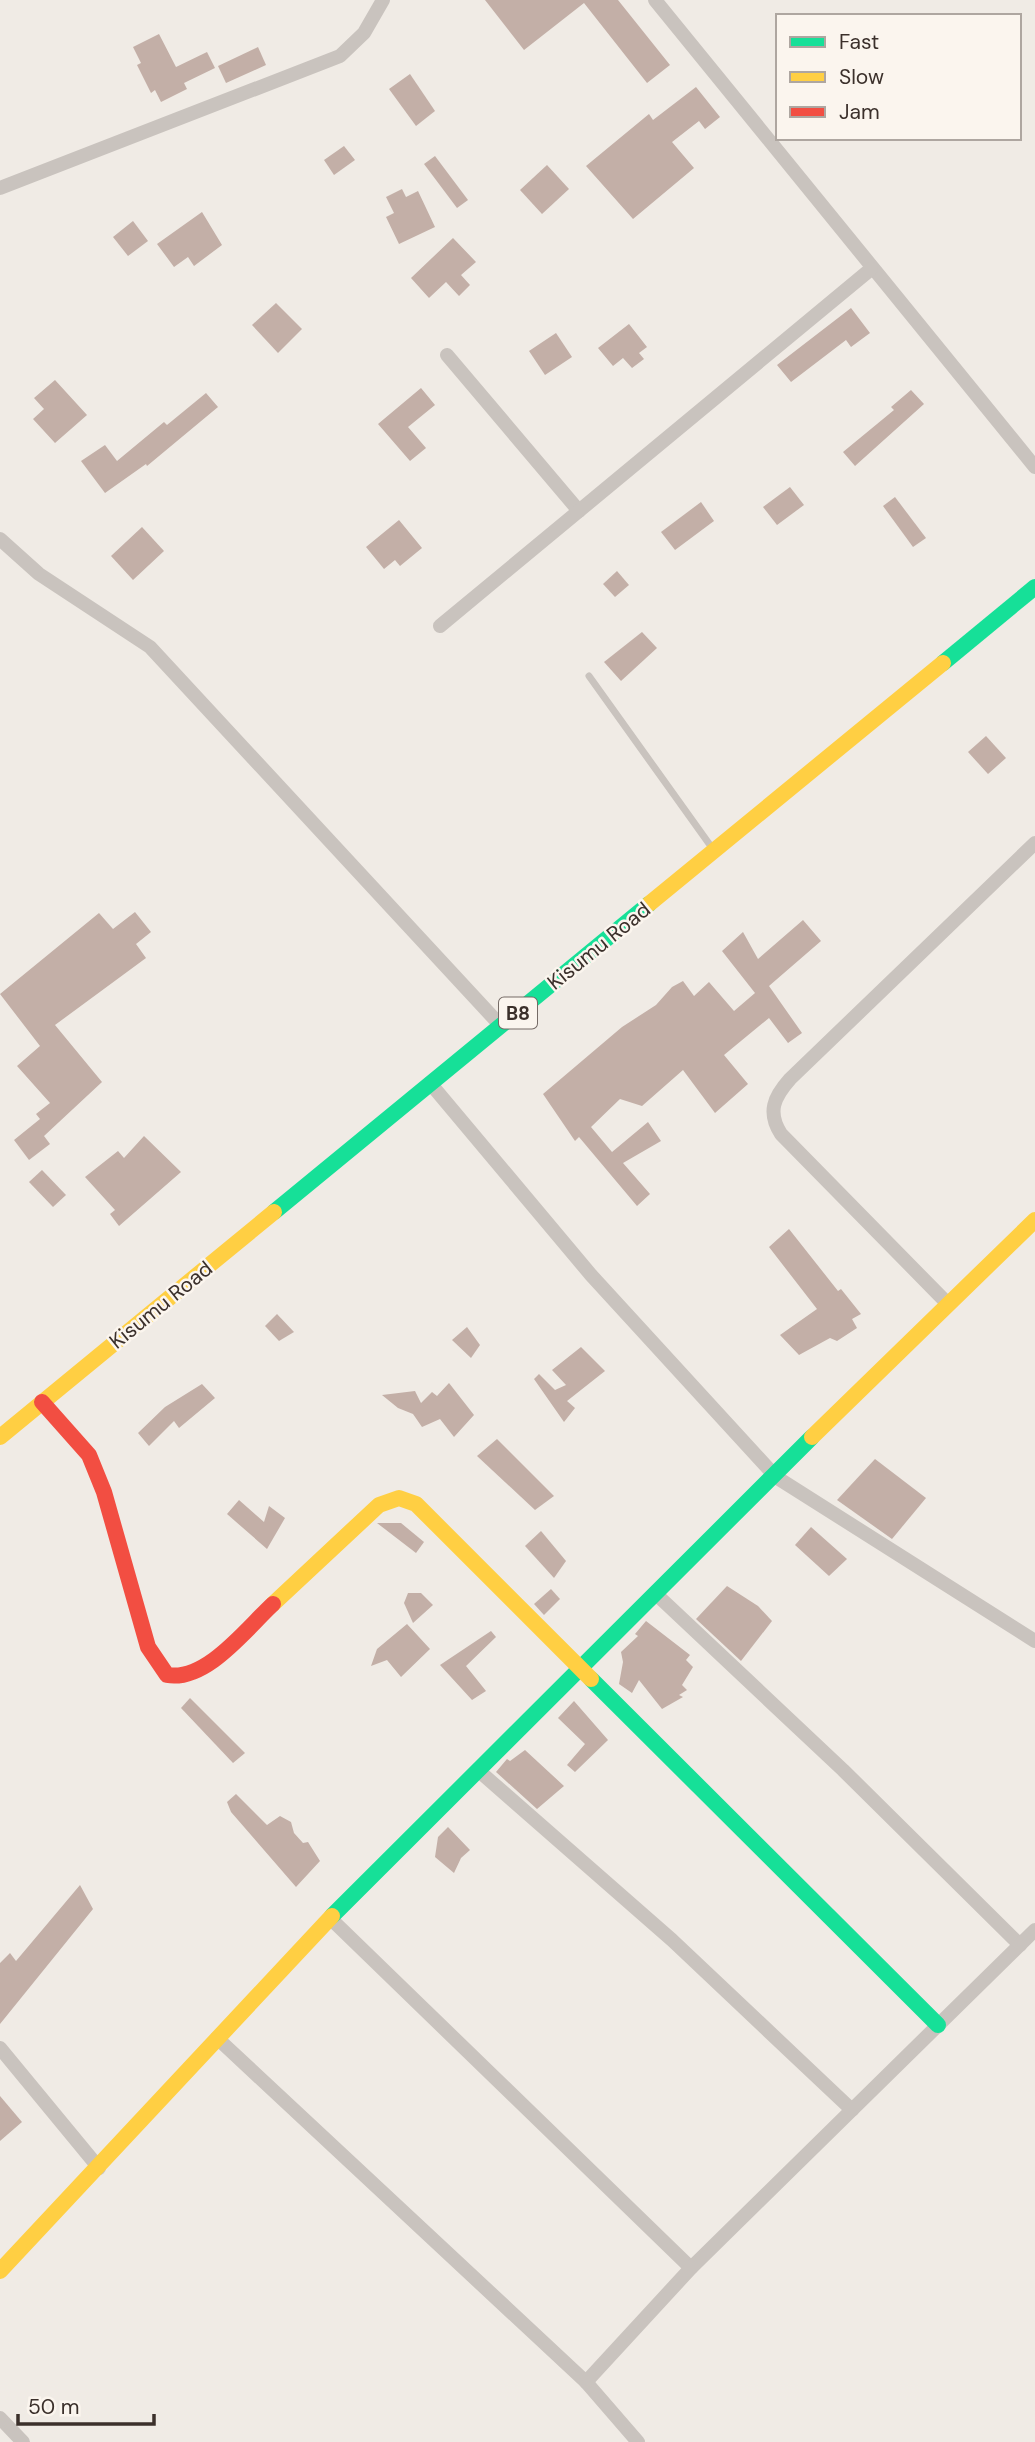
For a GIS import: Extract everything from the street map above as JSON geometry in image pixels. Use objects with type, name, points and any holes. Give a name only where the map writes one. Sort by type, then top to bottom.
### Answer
[{"type":"main road","name":"Kisumu Road","points":[[0,1437],[1035,587]]},
{"type":"main road","points":[[0,2271],[330,1918],[776,1477],[947,1303],[1035,1220]]},
{"type":"main road","points":[[42,1402],[89,1455],[110,1514],[148,1647],[167,1675],[181,1678],[195,1675],[209,1664],[379,1505],[398,1498],[416,1504],[939,2025]]},
{"type":"street","points":[[0,188],[340,56],[364,33],[383,0]]},
{"type":"street","points":[[655,0],[871,269],[1035,467]]},
{"type":"street","points":[[440,626],[871,269]]},
{"type":"street","points":[[447,355],[579,511]]},
{"type":"street","points":[[0,539],[39,574],[150,647],[501,1026]]},
{"type":"street","points":[[947,1303],[781,1133],[773,1122],[772,1107],[777,1093],[790,1079],[1035,842]]},
{"type":"street","points":[[430,1083],[591,1275],[776,1477],[1035,1641]]},
{"type":"street","points":[[657,1595],[843,1770],[1020,1945]]},
{"type":"street","points":[[479,1771],[672,1940],[852,2110]]},
{"type":"street","points":[[330,1918],[691,2268]]},
{"type":"street","points":[[586,2382],[691,2268],[1035,1930]]},
{"type":"street","points":[[217,2038],[586,2382],[638,2442]]},
{"type":"street","points":[[0,2048],[99,2168]]},
{"type":"street","points":[[0,2418],[23,2442]]},
{"type":"lane","points":[[589,676],[714,852]]},
{"type":"building","points":[[485,0],[618,0],[670,65],[647,83],[584,3],[524,50]]},
{"type":"building","points":[[159,34],[176,67],[207,52],[215,68],[184,83],[187,89],[161,102],[155,90],[151,93],[137,65],[141,63],[133,47]]},
{"type":"building","points":[[258,47],[266,65],[226,83],[218,66]]},
{"type":"building","points":[[410,74],[435,111],[416,126],[389,89]]},
{"type":"building","points":[[696,87],[720,117],[705,129],[699,121],[672,142],[694,168],[633,219],[586,166],[649,114],[653,120]]},
{"type":"building","points":[[344,146],[355,160],[334,175],[324,160]]},
{"type":"building","points":[[435,156],[468,200],[457,208],[424,164]]},
{"type":"building","points":[[547,165],[569,189],[542,214],[520,190]]},
{"type":"building","points":[[402,189],[406,197],[418,191],[435,227],[399,244],[386,217],[394,213],[386,197]]},
{"type":"building","points":[[202,212],[222,245],[194,266],[188,257],[174,267],[157,244]]},
{"type":"building","points":[[133,221],[148,241],[128,256],[113,237]]},
{"type":"building","points":[[453,238],[476,262],[461,275],[470,285],[459,296],[446,282],[429,298],[411,278]]},
{"type":"building","points":[[276,303],[302,329],[278,353],[252,325]]},
{"type":"building","points":[[851,308],[870,333],[851,347],[846,340],[791,382],[777,365]]},
{"type":"building","points":[[629,324],[647,347],[639,353],[644,359],[632,368],[623,358],[613,366],[598,348]]},
{"type":"building","points":[[556,333],[572,357],[545,375],[529,351]]},
{"type":"building","points":[[55,380],[87,415],[55,443],[33,419],[44,409],[34,398]]},
{"type":"building","points":[[421,388],[435,405],[408,427],[426,448],[410,461],[378,424]]},
{"type":"building","points":[[911,390],[924,404],[855,466],[843,452],[894,410],[891,407]]},
{"type":"building","points":[[206,393],[218,407],[147,466],[146,464],[105,493],[81,461],[105,445],[117,461],[164,422],[167,425]]},
{"type":"building","points":[[790,487],[804,505],[777,525],[763,507]]},
{"type":"building","points":[[895,497],[926,538],[913,547],[883,506]]},
{"type":"building","points":[[701,502],[714,521],[675,550],[661,532]]},
{"type":"building","points":[[399,520],[422,548],[400,566],[395,560],[384,569],[366,547]]},
{"type":"building","points":[[142,527],[164,551],[133,580],[111,556]]},
{"type":"building","points":[[617,571],[629,585],[615,597],[603,584]]},
{"type":"building","points":[[642,632],[657,648],[621,681],[604,662]]},
{"type":"building","points":[[986,736],[1006,758],[988,774],[968,752]]},
{"type":"building","points":[[135,912],[151,932],[136,944],[146,958],[55,1025],[102,1082],[44,1136],[50,1144],[29,1160],[14,1140],[40,1119],[36,1114],[50,1103],[17,1066],[40,1046],[0,994],[99,913],[113,929]]},
{"type":"building","points":[[803,920],[821,941],[769,986],[802,1033],[788,1043],[769,1018],[724,1055],[748,1084],[715,1113],[683,1070],[642,1106],[620,1099],[591,1127],[612,1152],[648,1122],[661,1141],[623,1163],[650,1194],[637,1206],[579,1137],[575,1141],[543,1094],[622,1027],[656,1005],[672,987],[683,981],[694,996],[709,982],[734,1011],[755,993],[722,951],[743,932],[758,959]]},
{"type":"building","points":[[144,1136],[181,1172],[119,1226],[110,1214],[115,1210],[85,1177],[118,1151],[124,1158]]},
{"type":"building","points":[[42,1170],[66,1195],[53,1207],[29,1182]]},
{"type":"building","points":[[789,1229],[838,1291],[841,1289],[861,1314],[852,1319],[857,1328],[837,1341],[830,1338],[799,1355],[780,1335],[817,1309],[769,1247]]},
{"type":"building","points":[[277,1314],[294,1332],[279,1341],[265,1326]]},
{"type":"building","points":[[467,1327],[480,1345],[471,1358],[452,1340]]},
{"type":"building","points":[[581,1347],[605,1371],[567,1401],[575,1408],[564,1422],[534,1379],[539,1374],[555,1390],[566,1385],[552,1370]]},
{"type":"building","points":[[449,1383],[474,1415],[454,1437],[440,1419],[422,1427],[413,1414],[398,1408],[382,1395],[415,1391],[421,1403],[432,1392],[437,1396]]},
{"type":"building","points":[[202,1384],[215,1398],[179,1428],[174,1421],[149,1446],[138,1433],[165,1407]]},
{"type":"building","points":[[497,1439],[554,1496],[535,1510],[477,1456]]},
{"type":"building","points":[[875,1459],[926,1498],[892,1539],[837,1500]]},
{"type":"building","points":[[239,1500],[264,1522],[269,1506],[285,1518],[267,1549],[227,1514]]},
{"type":"building","points":[[377,1523],[401,1523],[424,1542],[416,1553]]},
{"type":"building","points":[[811,1527],[847,1559],[829,1576],[795,1545]]},
{"type":"building","points":[[541,1531],[566,1561],[554,1578],[525,1546]]},
{"type":"building","points":[[727,1586],[758,1606],[772,1621],[741,1661],[696,1619]]},
{"type":"building","points":[[551,1589],[560,1599],[544,1615],[534,1604]]},
{"type":"building","points":[[408,1593],[421,1593],[433,1605],[413,1623],[404,1603]]},
{"type":"building","points":[[646,1621],[690,1655],[686,1660],[693,1667],[682,1685],[687,1690],[679,1695],[683,1697],[662,1709],[639,1680],[632,1693],[619,1684],[623,1662],[621,1652],[638,1636],[635,1634]]},
{"type":"building","points":[[407,1624],[430,1649],[401,1677],[387,1660],[371,1666],[377,1649]]},
{"type":"building","points":[[491,1631],[496,1637],[466,1666],[486,1691],[472,1700],[440,1665]]},
{"type":"building","points":[[190,1698],[245,1753],[233,1763],[181,1708]]},
{"type":"building","points":[[574,1701],[608,1740],[575,1772],[567,1765],[585,1744],[558,1718]]},
{"type":"building","points":[[525,1750],[564,1786],[537,1809],[496,1772],[507,1759],[510,1761]]},
{"type":"building","points":[[236,1794],[267,1825],[280,1816],[291,1822],[294,1833],[303,1843],[308,1842],[320,1861],[296,1887],[231,1812],[227,1802]]},
{"type":"building","points":[[448,1827],[470,1850],[461,1858],[454,1873],[435,1857],[438,1837]]},
{"type":"building","points":[[80,1885],[93,1909],[0,2024],[0,1963],[10,1953],[16,1961]]},
{"type":"building","points":[[0,2096],[22,2122],[0,2141]]},
{"type":"traffic: fast","points":[[943,663],[1035,587]]},
{"type":"traffic: fast","points":[[274,1212],[649,904]]},
{"type":"traffic: fast","points":[[332,1916],[812,1437]]},
{"type":"traffic: fast","points":[[591,1679],[938,2025]]},
{"type":"traffic: slow","points":[[649,904],[943,663]]},
{"type":"traffic: slow","points":[[0,1437],[274,1212]]},
{"type":"traffic: slow","points":[[812,1437],[1035,1220]]},
{"type":"traffic: slow","points":[[273,1604],[379,1505],[399,1498],[416,1504],[591,1679]]},
{"type":"traffic: slow","points":[[0,2271],[332,1916]]},
{"type":"traffic: jam","points":[[42,1402],[89,1455],[104,1492],[148,1647],[167,1675],[182,1675],[211,1662],[273,1604]]}]
